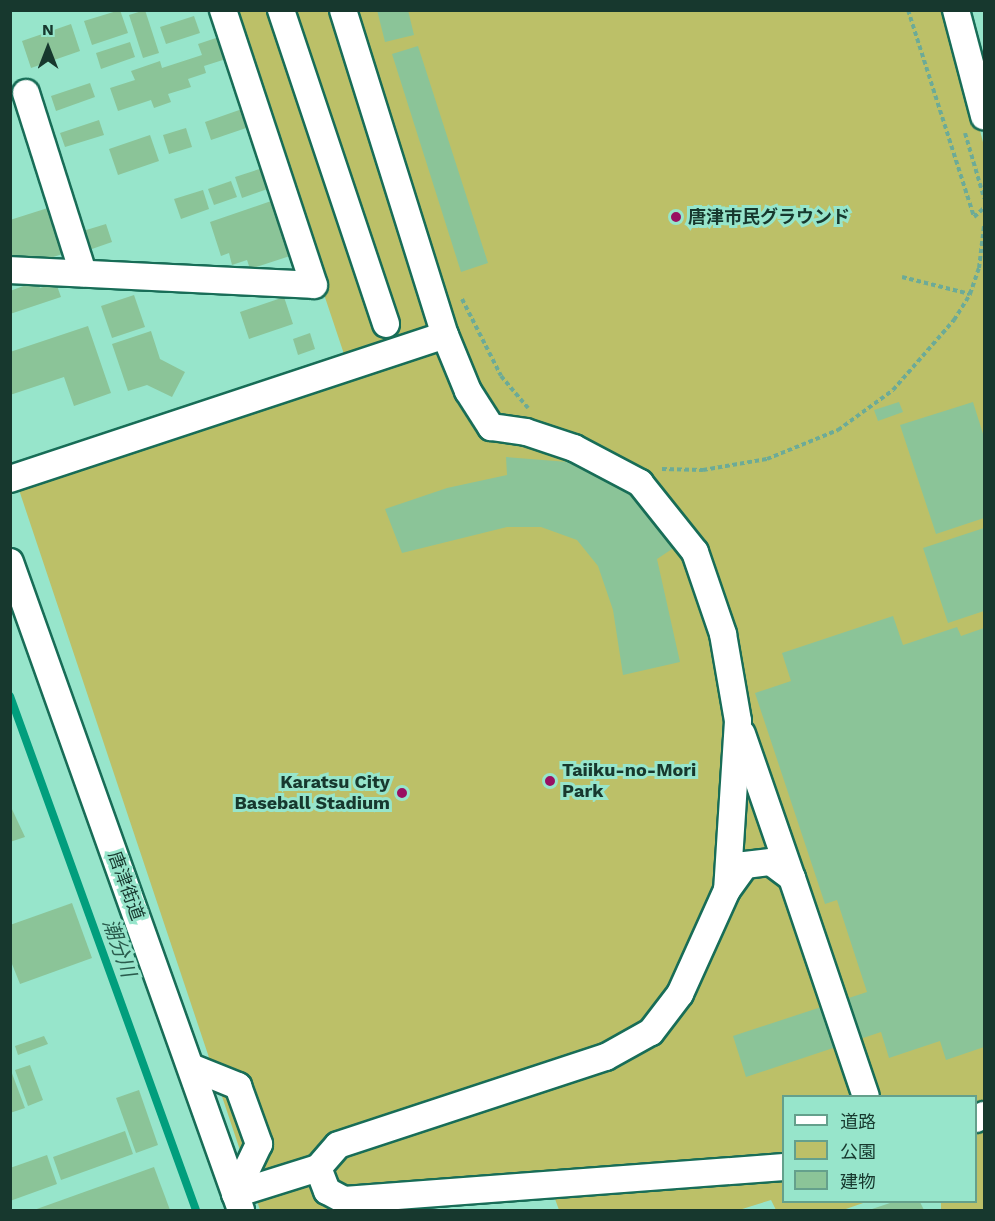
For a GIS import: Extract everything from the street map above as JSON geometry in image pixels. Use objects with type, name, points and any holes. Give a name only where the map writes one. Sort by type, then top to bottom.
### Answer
[{"type":"street","points":[[10,270],[314,285],[223,10]]},
{"type":"street","points":[[281,10],[386,324]]},
{"type":"street","points":[[344,10],[446,335],[468,391],[491,427],[526,432],[574,448],[640,483],[695,552],[723,634],[738,721],[866,1095]]},
{"type":"street","points":[[956,10],[984,116]]},
{"type":"street","points":[[26,93],[83,273]]},
{"type":"street","points":[[10,478],[446,335]]},
{"type":"street","name":"唐津街道","points":[[10,562],[238,1202]]},
{"type":"street","points":[[727,890],[738,721]]},
{"type":"street","points":[[238,1202],[318,1168],[338,1145],[606,1057],[651,1032],[680,994],[727,890],[745,865],[771,862],[792,878]]},
{"type":"street","points":[[190,1067],[238,1086],[259,1144],[238,1202]]},
{"type":"street","points":[[318,1168],[327,1191],[344,1200],[782,1167]]},
{"type":"path","points":[[908,10],[974,217],[984,208]]},
{"type":"path","points":[[657,468],[703,470],[768,459],[838,430],[892,390],[954,320],[970,294],[979,268],[984,226]]},
{"type":"path","points":[[902,277],[970,294]]},
{"type":"path","points":[[460,296],[501,376],[532,413]]},
{"type":"green space","name":"Taiiku-no-Mori Park","points":[[229,11],[949,11],[984,146],[984,1210],[941,1210],[941,1203],[977,1203],[977,1095],[782,1095],[782,1203],[863,1203],[843,1210],[776,1210],[771,1200],[739,1210],[559,1210],[555,1199],[394,1207],[394,1210],[260,1210],[11,466],[345,357]]},
{"type":"building","points":[[120,10],[128,33],[92,45],[84,21]]},
{"type":"building","points":[[145,10],[159,53],[143,58],[129,15]]},
{"type":"building","points":[[377,10],[408,10],[414,35],[385,42]]},
{"type":"building","points":[[194,16],[200,33],[166,44],[160,27]]},
{"type":"building","points":[[71,24],[80,51],[31,68],[22,41]]},
{"type":"building","points":[[219,37],[226,59],[204,66],[206,73],[188,79],[191,87],[168,94],[171,102],[154,108],[151,100],[118,111],[110,88],[135,80],[131,71],[160,61],[162,68],[202,55],[198,44]]},
{"type":"building","points":[[130,42],[135,57],[101,69],[96,53]]},
{"type":"building","points":[[418,46],[488,263],[461,272],[392,54]]},
{"type":"building","points":[[90,83],[95,97],[56,111],[51,96]]},
{"type":"building","points":[[245,108],[252,126],[211,140],[205,122]]},
{"type":"building","points":[[99,120],[104,135],[65,147],[60,133]]},
{"type":"building","points":[[186,128],[192,147],[169,154],[163,135]]},
{"type":"building","points":[[150,135],[159,161],[118,175],[109,149]]},
{"type":"building","points":[[269,166],[276,186],[242,198],[235,177]]},
{"type":"building","points":[[231,181],[237,197],[214,205],[208,189]]},
{"type":"building","points":[[203,190],[209,209],[181,219],[174,199]]},
{"type":"building","points":[[274,200],[293,255],[250,269],[247,260],[232,265],[229,253],[221,256],[210,222]]},
{"type":"building","points":[[51,207],[66,253],[34,263],[32,256],[10,263],[10,220]]},
{"type":"building","points":[[106,224],[112,242],[89,250],[83,231]]},
{"type":"building","points":[[37,281],[40,288],[56,283],[61,297],[10,314],[10,291]]},
{"type":"building","points":[[134,295],[145,327],[112,338],[101,306]]},
{"type":"building","points":[[284,297],[293,324],[249,339],[240,312]]},
{"type":"building","points":[[88,326],[111,393],[74,406],[64,377],[10,395],[10,352]]},
{"type":"building","points":[[151,331],[160,359],[185,372],[172,397],[147,385],[128,391],[112,344]]},
{"type":"building","points":[[310,333],[315,349],[298,355],[293,339]]},
{"type":"building","points":[[899,402],[903,412],[878,421],[874,410]]},
{"type":"building","points":[[973,402],[984,437],[984,518],[936,534],[900,425]]},
{"type":"building","points":[[506,457],[581,463],[637,494],[675,547],[657,559],[680,662],[623,675],[613,610],[598,566],[577,540],[541,527],[507,527],[402,553],[385,509],[447,488],[507,475]]},
{"type":"building","points":[[984,528],[984,611],[948,623],[923,548]]},
{"type":"building","points":[[893,616],[903,645],[957,627],[961,636],[984,628],[984,1047],[946,1060],[940,1041],[889,1058],[881,1032],[746,1077],[733,1036],[867,992],[837,900],[825,904],[755,693],[791,681],[782,653]]},
{"type":"building","points":[[10,805],[25,837],[10,842]]},
{"type":"building","points":[[72,903],[92,958],[20,984],[10,959],[10,925]]},
{"type":"building","points":[[44,1036],[48,1044],[18,1055],[15,1046]]},
{"type":"building","points":[[30,1065],[43,1100],[28,1106],[15,1070]]},
{"type":"building","points":[[10,1068],[25,1108],[10,1113]]},
{"type":"building","points":[[139,1090],[158,1145],[136,1153],[116,1098]]},
{"type":"building","points":[[125,1131],[133,1154],[61,1180],[53,1157]]},
{"type":"building","points":[[47,1155],[57,1184],[10,1201],[10,1168]]},
{"type":"building","points":[[154,1167],[170,1210],[34,1210]]},
{"type":"building","points":[[890,1203],[920,1203],[924,1210],[869,1210]]},
{"type":"waterway","name":"潮分川","points":[[10,696],[196,1210]]},
{"type":"place","name":"唐津市民グラウンド","points":[[676,217]]},
{"type":"place","name":"Taiiku-no-Mori Park","points":[[550,781]]},
{"type":"place","name":"Karatsu City Baseball Stadium","points":[[402,793]]}]
